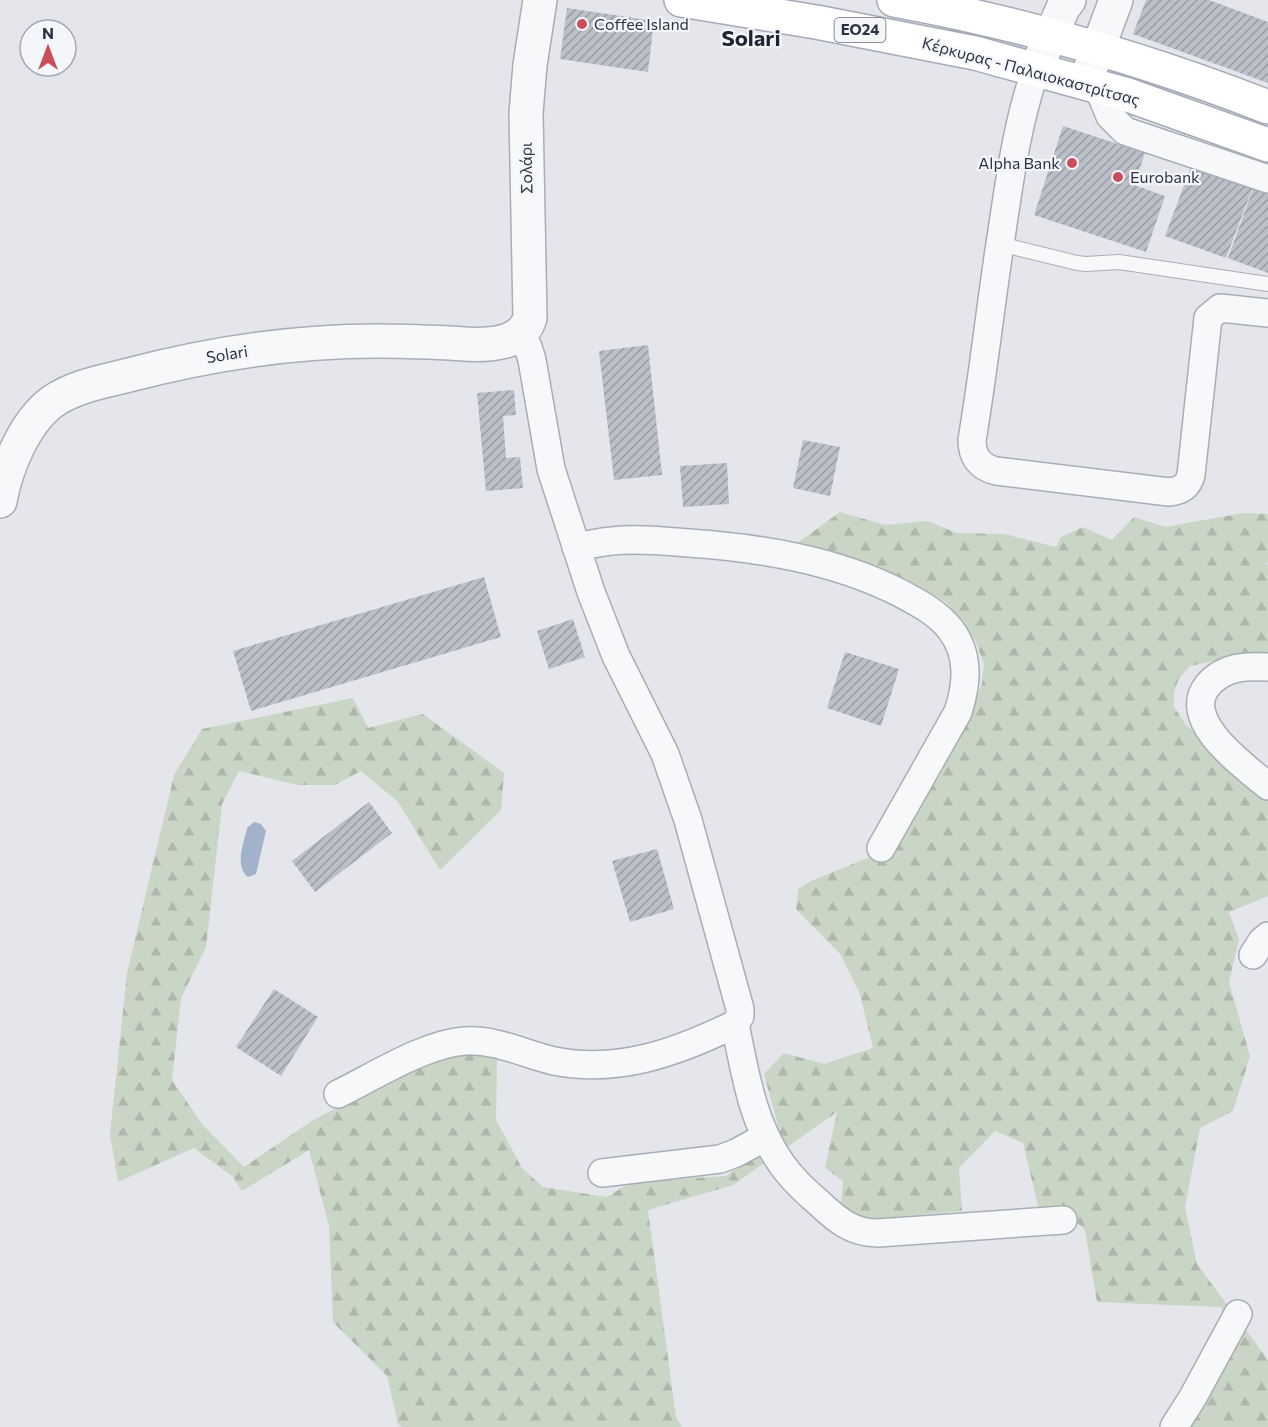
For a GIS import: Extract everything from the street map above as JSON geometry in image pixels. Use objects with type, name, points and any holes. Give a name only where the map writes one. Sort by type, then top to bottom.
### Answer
[{"type":"main road","name":"Κέρκυρας - Παλαιοκαστρίτσας","points":[[681,0],[906,38],[975,53],[1091,85],[1192,117],[1268,145]]},
{"type":"main road","points":[[915,2],[1097,49],[1227,91],[1268,107]]},
{"type":"street","name":"Σολάρι","points":[[520,334],[530,318],[526,113],[530,65],[540,0]]},
{"type":"street","points":[[1069,0],[1063,8],[1036,69],[1016,139],[972,440],[975,457],[987,469],[1169,492],[1184,488],[1191,475],[1208,318],[1220,308],[1268,313]]},
{"type":"street","points":[[1116,0],[1097,49],[1091,85],[1110,116],[1125,131],[1268,179]]},
{"type":"street","name":"Solari","points":[[0,501],[10,464],[39,416],[61,396],[98,383],[198,358],[275,347],[376,341],[487,344],[511,340],[520,334]]},
{"type":"street","points":[[338,1094],[430,1049],[448,1044],[469,1041],[488,1042],[566,1063],[628,1063],[653,1058],[735,1024],[740,1016],[737,993],[688,820],[665,754],[608,637],[558,493],[546,446],[531,353],[520,334]]},
{"type":"street","points":[[576,547],[613,541],[669,541],[720,545],[794,557],[848,571],[882,584],[918,602],[940,617],[952,632],[961,650],[965,670],[965,691],[958,712],[881,848]]},
{"type":"street","points":[[1268,667],[1246,666],[1225,671],[1214,678],[1202,692],[1199,708],[1204,723],[1218,740],[1268,786]]},
{"type":"street","points":[[735,1024],[756,1116],[765,1137],[781,1164],[798,1184],[841,1224],[859,1232],[878,1233],[1063,1220]]},
{"type":"street","points":[[602,1173],[720,1159],[765,1137]]},
{"type":"street","points":[[1174,1427],[1238,1314]]},
{"type":"lane","points":[[1000,244],[1086,264],[1119,262],[1268,284]]},
{"type":"green space","points":[[840,512],[885,525],[928,521],[956,533],[1004,534],[1056,547],[1061,537],[1083,527],[1112,540],[1134,517],[1165,527],[1243,513],[1268,514],[1268,562],[1266,564],[1268,565],[1268,659],[1233,657],[1190,666],[1179,678],[1174,692],[1174,707],[1186,725],[1268,801],[1268,896],[1229,912],[1239,939],[1229,982],[1250,1056],[1233,1111],[1200,1128],[1185,1207],[1197,1264],[1268,1360],[1268,1427],[1184,1427],[1201,1406],[1243,1335],[1220,1307],[1097,1302],[1085,1230],[1064,1210],[1039,1210],[1023,1143],[995,1131],[959,1168],[962,1211],[864,1220],[841,1205],[843,1181],[825,1168],[837,1112],[733,1185],[648,1210],[676,1417],[682,1427],[402,1427],[398,1424],[387,1376],[333,1322],[329,1226],[309,1150],[242,1191],[232,1176],[194,1148],[118,1182],[110,1134],[127,973],[174,775],[202,729],[353,698],[368,728],[423,714],[504,773],[501,810],[440,870],[398,802],[361,771],[335,785],[297,785],[239,771],[222,804],[206,947],[181,998],[172,1080],[202,1124],[244,1167],[313,1120],[412,1070],[461,1053],[497,1057],[496,1120],[522,1168],[543,1187],[607,1197],[631,1182],[726,1176],[781,1136],[764,1074],[784,1053],[824,1064],[873,1048],[860,994],[841,955],[796,909],[798,889],[811,881],[887,850],[939,777],[982,684],[984,664],[975,640],[946,602],[929,592],[799,542]]},
{"type":"water","points":[[254,822],[261,824],[266,831],[256,874],[248,877],[242,866],[241,854],[247,828]]},
{"type":"building","points":[[1146,0],[1209,0],[1268,22],[1268,83],[1133,34]]},
{"type":"building","points":[[567,8],[654,21],[648,72],[560,59]]},
{"type":"building","points":[[1063,126],[1145,153],[1134,185],[1165,196],[1146,252],[1034,215]]},
{"type":"building","points":[[1192,164],[1253,187],[1226,258],[1165,236]]},
{"type":"building","points":[[1254,186],[1268,191],[1268,273],[1228,258]]},
{"type":"building","points":[[648,345],[662,475],[614,480],[599,351]]},
{"type":"building","points":[[514,390],[516,415],[503,416],[506,458],[520,457],[523,488],[486,491],[477,393]]},
{"type":"building","points":[[803,440],[840,447],[830,496],[793,488]]},
{"type":"building","points":[[727,463],[729,504],[683,507],[680,466]]},
{"type":"building","points":[[484,577],[501,637],[251,711],[233,651]]},
{"type":"building","points":[[573,619],[585,657],[549,669],[537,631]]},
{"type":"building","points":[[845,652],[899,669],[881,726],[827,708]]},
{"type":"building","points":[[369,802],[392,833],[315,892],[292,861]]},
{"type":"building","points":[[657,849],[674,909],[630,922],[612,861]]},
{"type":"building","points":[[274,989],[318,1017],[281,1076],[236,1047]]},
{"type":"place","name":"Coffee Island","points":[[582,24]]},
{"type":"place","name":"Alpha Bank","points":[[1072,163]]},
{"type":"place","name":"Eurobank","points":[[1118,177]]},
{"type":"district","name":"Solari","points":[[751,38]]}]
